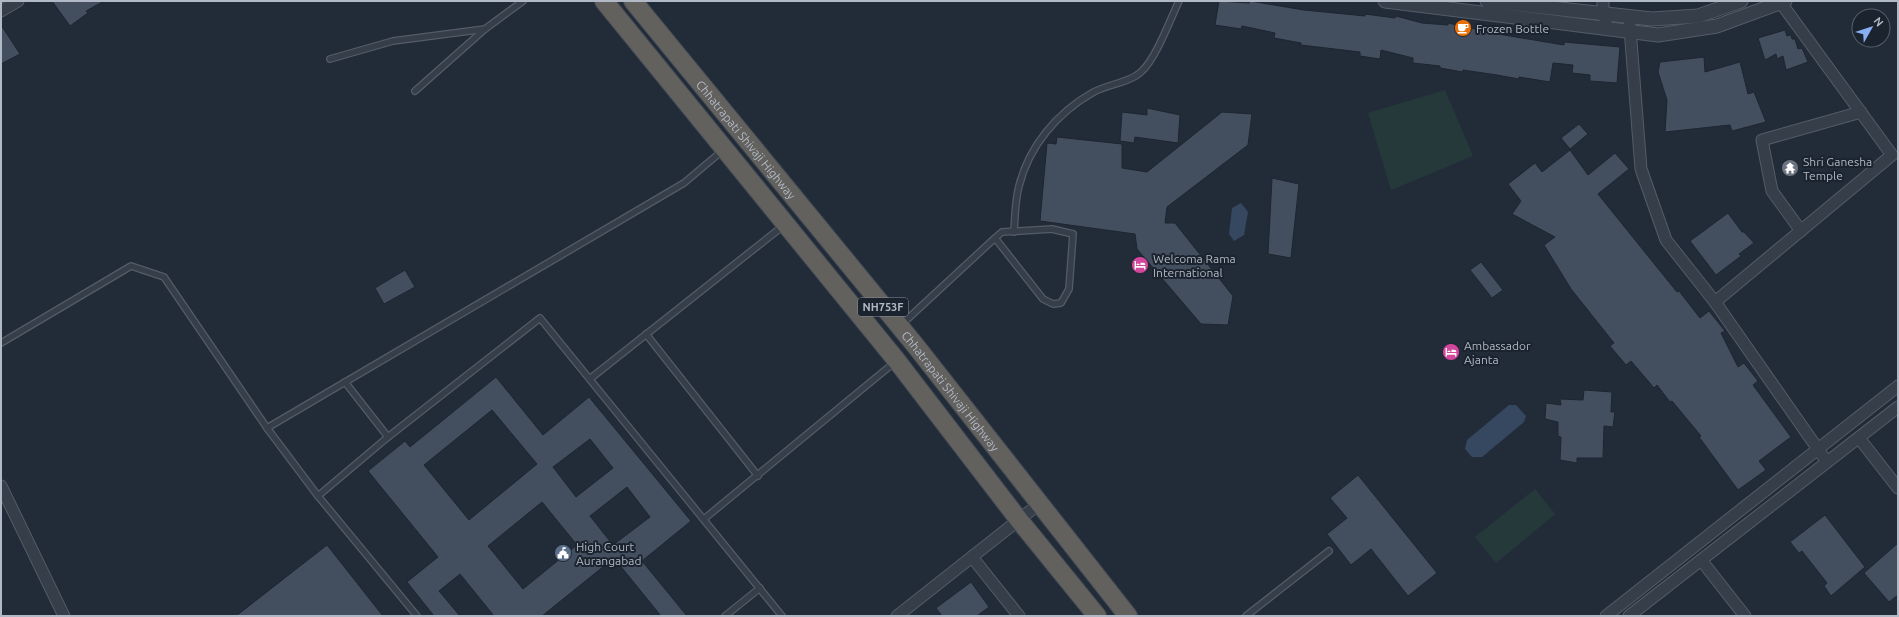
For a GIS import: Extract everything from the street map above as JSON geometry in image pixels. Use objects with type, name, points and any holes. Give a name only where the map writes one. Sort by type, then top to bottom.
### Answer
[{"type":"highway","name":"Chhatrapati Shivaji Highway","points":[[604,1],[897,361],[1019,520],[1097,616]]},
{"type":"highway","name":"Chhatrapati Shivaji Highway","points":[[633,1],[899,326],[1128,616]]},
{"type":"street","points":[[1,11],[18,1]]},
{"type":"street","points":[[1385,1],[1658,34],[1717,26],[1783,2],[1892,155],[1715,302]]},
{"type":"street","points":[[1487,1],[1603,7],[1629,16],[1652,19],[1698,16],[1742,1]]},
{"type":"street","points":[[1603,7],[1608,27]]},
{"type":"street","points":[[1629,16],[1641,169],[1666,240],[1715,302],[1827,462]]},
{"type":"street","points":[[1801,231],[1772,191],[1762,140],[1861,112]]},
{"type":"street","points":[[1612,615],[1898,386]]},
{"type":"street","points":[[1629,616],[1898,407]]},
{"type":"street","points":[[1859,438],[1898,488]]},
{"type":"street","points":[[1,486],[64,616]]},
{"type":"street","points":[[897,616],[1039,504]]},
{"type":"street","points":[[972,557],[1019,616]]},
{"type":"street","points":[[1701,560],[1745,616]]},
{"type":"lane","points":[[415,91],[485,29],[523,1]]},
{"type":"lane","points":[[1014,232],[1018,188],[1024,169],[1032,152],[1058,118],[1083,99],[1093,92],[1132,78],[1142,72],[1149,64],[1178,1]]},
{"type":"lane","points":[[330,59],[393,41],[485,29]]},
{"type":"lane","points":[[267,428],[684,183],[724,150]]},
{"type":"lane","points":[[591,378],[785,224]]},
{"type":"lane","points":[[899,326],[995,238],[1002,232],[1052,229],[1074,234],[1068,289],[1061,303],[1053,304],[1043,299],[995,238]]},
{"type":"lane","points":[[1,343],[131,266],[164,277],[267,428],[318,496],[417,616]]},
{"type":"lane","points":[[318,496],[388,436],[540,318],[591,378],[782,616]]},
{"type":"lane","points":[[646,334],[758,476]]},
{"type":"lane","points":[[704,519],[897,361]]},
{"type":"lane","points":[[345,382],[388,436]]},
{"type":"lane","points":[[1246,616],[1329,551]]},
{"type":"lane","points":[[725,616],[760,588]]},
{"type":"green space","points":[[1445,90],[1473,156],[1391,190],[1368,113]]},
{"type":"green space","points":[[1535,489],[1555,514],[1496,563],[1475,537]]},
{"type":"water","points":[[1241,203],[1248,212],[1244,235],[1234,241],[1229,234],[1232,208]]},
{"type":"water","points":[[1509,405],[1516,405],[1526,416],[1524,422],[1482,457],[1472,457],[1465,449],[1467,440]]},
{"type":"building","points":[[52,1],[104,1],[86,11],[88,13],[70,26]]},
{"type":"building","points":[[1219,1],[1249,3],[1250,1],[1304,10],[1365,16],[1365,14],[1395,18],[1396,16],[1422,23],[1448,25],[1448,23],[1475,29],[1475,25],[1498,28],[1498,34],[1564,45],[1564,42],[1620,47],[1617,83],[1590,81],[1590,75],[1572,73],[1573,65],[1553,63],[1550,82],[1519,77],[1519,79],[1463,70],[1463,72],[1440,68],[1440,66],[1413,63],[1413,58],[1381,50],[1380,59],[1360,56],[1360,52],[1301,45],[1301,43],[1274,38],[1275,33],[1242,26],[1241,29],[1215,25]]},
{"type":"building","points":[[1,25],[20,54],[1,64]]},
{"type":"building","points":[[1785,30],[1787,36],[1791,35],[1792,39],[1795,39],[1798,49],[1802,48],[1808,62],[1786,70],[1783,56],[1777,59],[1776,54],[1765,60],[1758,38]]},
{"type":"building","points":[[1704,57],[1705,72],[1740,62],[1748,94],[1754,92],[1766,122],[1732,131],[1730,125],[1665,132],[1667,100],[1658,72],[1660,62]]},
{"type":"building","points":[[1147,108],[1180,115],[1178,143],[1135,137],[1134,143],[1120,141],[1122,112],[1147,115]]},
{"type":"building","points":[[1222,112],[1252,114],[1248,145],[1167,207],[1165,223],[1175,223],[1233,296],[1228,325],[1201,324],[1137,249],[1135,234],[1040,221],[1047,143],[1056,144],[1057,137],[1122,144],[1122,168],[1147,172]]},
{"type":"building","points":[[1579,124],[1588,134],[1570,149],[1561,138]]},
{"type":"building","points":[[1570,150],[1588,175],[1615,153],[1629,169],[1598,194],[1677,292],[1679,291],[1700,318],[1709,311],[1725,331],[1721,333],[1738,367],[1744,363],[1758,381],[1753,385],[1791,437],[1759,461],[1766,470],[1738,490],[1699,437],[1701,436],[1672,401],[1670,402],[1657,385],[1654,388],[1631,361],[1626,365],[1610,346],[1614,343],[1571,289],[1544,245],[1555,237],[1512,214],[1521,201],[1508,184],[1535,163],[1542,172]]},
{"type":"building","points":[[1272,178],[1299,184],[1291,258],[1268,254]]},
{"type":"building","points":[[1728,213],[1742,232],[1744,232],[1754,243],[1739,254],[1741,256],[1716,275],[1690,241]]},
{"type":"building","points":[[1481,262],[1503,290],[1492,298],[1470,270]]},
{"type":"building","points":[[405,270],[415,287],[384,304],[375,288]]},
{"type":"building","points":[[496,377],[543,435],[589,397],[691,521],[642,561],[687,616],[661,616],[614,558],[542,616],[494,616],[460,574],[439,591],[460,616],[434,616],[407,582],[438,557],[368,471],[405,441],[410,447]],"holes":[[[492,410],[537,464],[469,520],[424,465]],[[590,439],[613,468],[576,497],[553,467]],[[627,487],[650,517],[613,545],[590,516]],[[542,502],[577,545],[523,589],[488,546]]]},
{"type":"building","points":[[1584,390],[1612,392],[1611,412],[1615,412],[1613,427],[1604,426],[1603,458],[1577,458],[1577,463],[1560,460],[1561,437],[1558,436],[1558,422],[1545,419],[1546,403],[1561,405],[1560,399],[1583,400]]},
{"type":"building","points":[[1358,475],[1437,573],[1408,596],[1371,549],[1351,565],[1327,534],[1347,518],[1330,498]]},
{"type":"building","points":[[1825,515],[1865,567],[1831,596],[1824,586],[1827,583],[1802,551],[1799,553],[1790,542]]},
{"type":"building","points":[[1898,543],[1898,595],[1889,602],[1864,573]]},
{"type":"building","points":[[327,545],[383,616],[236,616]]},
{"type":"building","points":[[971,582],[989,607],[977,616],[942,616],[936,608]]},
{"type":"place","name":"Frozen Bottle","points":[[1463,28]]},
{"type":"place","name":"Shri Ganesha Temple","points":[[1790,168]]},
{"type":"place","name":"Welcoma Rama International","points":[[1140,265]]},
{"type":"place","name":"Ambassador Ajanta","points":[[1451,352]]},
{"type":"place","name":"High Court Aurangabad","points":[[563,553]]}]
